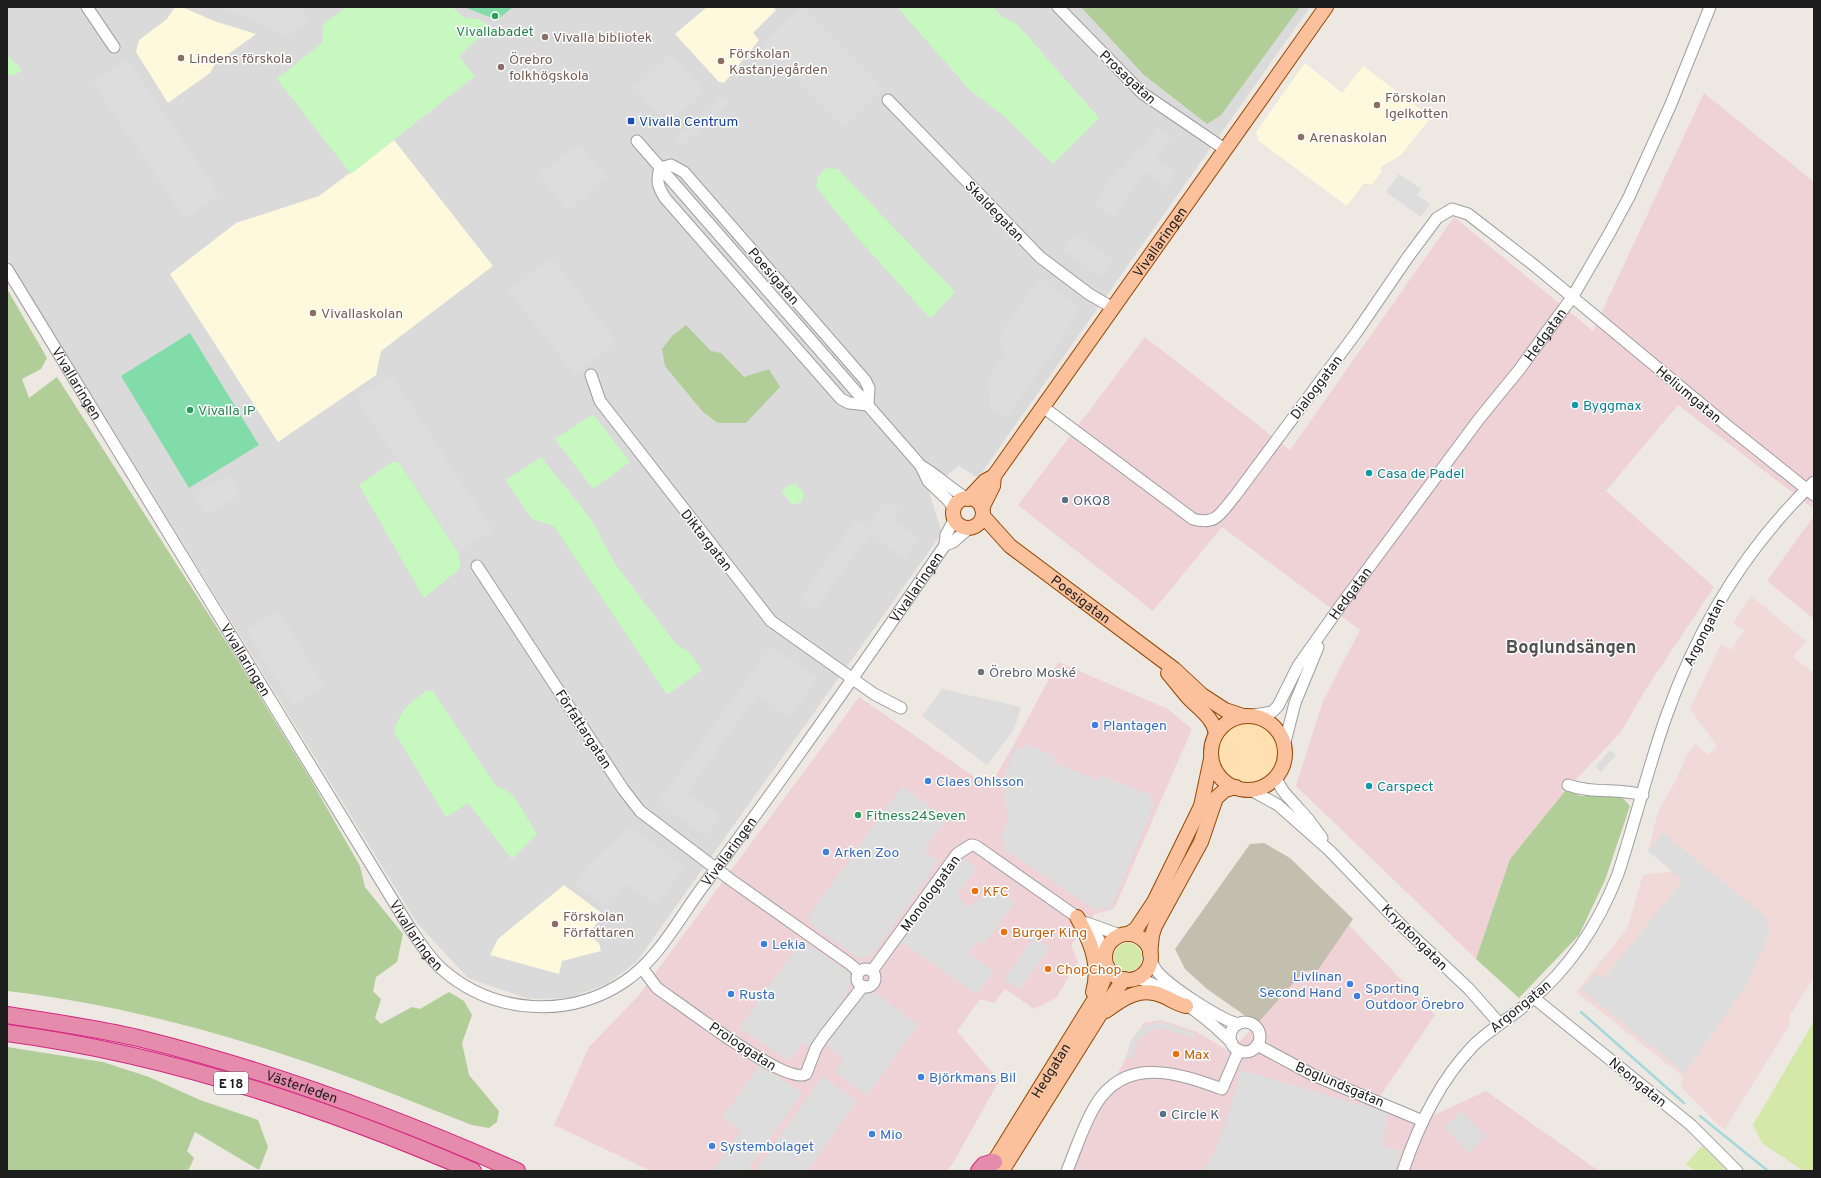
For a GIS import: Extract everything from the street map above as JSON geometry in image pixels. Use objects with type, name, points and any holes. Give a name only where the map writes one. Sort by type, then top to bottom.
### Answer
[{"type":"highway","name":"Västerleden","points":[[7,1015],[99,1030],[218,1060],[362,1107],[461,1146],[517,1171]]},
{"type":"highway","name":"Västerleden","points":[[7,1033],[96,1047],[196,1073],[278,1098],[363,1127],[473,1171]]},
{"type":"highway","points":[[979,1171],[984,1165],[995,1168]]},
{"type":"main road","name":"Vivallaringen","points":[[967,498],[985,481],[994,476],[1326,7]]},
{"type":"main road","name":"Vivallaringen","points":[[983,512],[993,486],[994,476]]},
{"type":"main road","points":[[967,498],[976,500],[983,512],[981,522],[971,528],[959,526],[954,514],[957,503],[967,498]]},
{"type":"main road","name":"Poesigatan","points":[[983,512],[1010,546],[1174,669],[1202,695],[1225,710],[1246,716]]},
{"type":"main road","name":"Poesigatan","points":[[971,528],[996,541],[1010,546]]},
{"type":"main road","name":"Poesigatan","points":[[1151,653],[1186,696],[1209,717],[1214,725],[1216,734]]},
{"type":"main road","points":[[1246,716],[1265,720],[1273,726],[1280,735],[1284,746],[1284,757],[1276,776],[1267,784],[1224,790],[1216,798],[1201,842],[1155,926],[1146,971],[1131,979],[1112,974],[1108,968],[1106,953],[1111,942],[1136,929],[1154,902],[1198,812],[1207,784],[1212,747],[1216,734],[1226,723],[1246,716]]},
{"type":"main road","points":[[1211,758],[1215,770],[1223,780],[1242,788]]},
{"type":"main road","points":[[1077,917],[1094,954],[1096,985],[1094,1011],[1133,994],[1156,994],[1176,1004],[1186,1006]]},
{"type":"main road","points":[[1124,935],[1142,939],[1150,956]]},
{"type":"main road","name":"Hedgatan","points":[[1094,1011],[1108,968]]},
{"type":"main road","name":"Hedgatan","points":[[995,1168],[1055,1065],[1094,1011],[1119,986],[1131,979]]},
{"type":"street","points":[[87,7],[114,47]]},
{"type":"street","name":"Prosagatan","points":[[1058,7],[1142,93],[1226,150]]},
{"type":"street","name":"Hedgatan","points":[[1246,716],[1272,712],[1278,706],[1298,666],[1424,493],[1573,296],[1610,234],[1629,197],[1671,104],[1710,7]]},
{"type":"street","name":"Skaldegatan","points":[[888,100],[1040,257],[1089,294],[1114,308]]},
{"type":"street","name":"Poesigatan","points":[[637,141],[921,466],[928,481],[948,500],[954,514]]},
{"type":"street","points":[[660,168],[657,178],[658,188],[665,198],[836,393],[849,404],[868,405]]},
{"type":"street","name":"Dialoggatan","points":[[1043,407],[1193,519],[1205,523],[1214,520],[1235,496],[1356,333],[1433,224],[1438,218],[1452,209],[1468,214],[1573,296]]},
{"type":"street","name":"Vivallaringen","points":[[7,269],[393,902],[432,958],[441,968],[464,985],[482,995],[512,1004],[536,1008],[573,1004],[611,990],[649,962],[945,545],[946,535],[954,514]]},
{"type":"street","name":"Heliumgatan","points":[[1573,296],[1811,489]]},
{"type":"street","name":"Diktargatan","points":[[591,375],[600,401],[771,621],[874,694],[902,708]]},
{"type":"street","name":"Poesigatan","points":[[921,466],[935,474],[946,485],[967,498]]},
{"type":"street","name":"Argongatan","points":[[1403,1169],[1433,1100],[1462,1059],[1485,1034],[1499,1023],[1516,1013],[1556,977],[1578,950],[1600,916],[1618,874],[1666,716],[1683,673],[1711,616],[1726,589],[1746,561],[1811,489]]},
{"type":"street","name":"Vivallaringen","points":[[945,545],[953,542],[971,528]]},
{"type":"street","name":"Författargatan","points":[[477,566],[633,803],[640,811],[717,868]]},
{"type":"street","name":"Hedgatan","points":[[1284,746],[1295,703],[1325,629]]},
{"type":"street","name":"Kryptongatan","points":[[1276,776],[1279,786],[1285,795],[1311,823],[1330,850]]},
{"type":"street","points":[[1568,785],[1582,790],[1631,792],[1643,795]]},
{"type":"street","name":"Kryptongatan","points":[[1242,788],[1278,805],[1330,850],[1400,924],[1469,989],[1499,1023]]},
{"type":"street","name":"Monologgatan","points":[[872,971],[957,854],[968,846],[976,846],[1077,917],[1101,929],[1124,935]]},
{"type":"street","points":[[717,868],[859,972]]},
{"type":"street","name":"Monologgatan","points":[[1077,917],[1096,936],[1106,953]]},
{"type":"street","points":[[1131,979],[1154,984],[1219,1030],[1236,1047],[1251,1051],[1257,1045],[1260,1036],[1257,1027],[1248,1022],[1238,1024],[1215,1014],[1171,984],[1155,969],[1150,956]]},
{"type":"street","name":"Prologgatan","points":[[642,968],[657,988],[671,998],[767,1064],[798,1077],[806,1074],[814,1052],[824,1036],[863,986]]},
{"type":"street","points":[[865,969],[872,971],[875,976],[874,982],[870,986],[863,986],[857,980],[859,972],[865,969]]},
{"type":"street","name":"Neongatan","points":[[1534,998],[1691,1125],[1737,1171]]},
{"type":"street","points":[[1068,1171],[1095,1105],[1105,1093],[1118,1083],[1137,1074],[1154,1071],[1177,1074],[1222,1089],[1236,1047],[1232,1031],[1238,1024]]},
{"type":"street","name":"Boglundsgatan","points":[[1257,1045],[1313,1075],[1399,1109],[1423,1121]]},
{"type":"shaded area","points":[[7,7],[1310,7],[978,478],[959,466],[928,489],[942,533],[637,961],[609,983],[570,998],[529,999],[468,978],[417,923],[7,258]]},
{"type":"shaded area","name":"Lindens förskola","points":[[175,7],[182,7],[214,21],[256,34],[215,64],[210,73],[168,103],[136,52],[139,40],[167,19]]},
{"type":"shaded area","points":[[220,7],[299,7],[308,20],[287,37],[259,22]]},
{"type":"shaded area","name":"Förskolan Kastanjegården","points":[[707,7],[773,7],[776,10],[753,33],[759,40],[724,83],[719,82],[675,34]]},
{"type":"shaded area","points":[[801,7],[803,7],[883,89],[843,127],[762,44]]},
{"type":"shaded area","points":[[671,54],[704,92],[660,130],[655,125],[662,119],[634,87]]},
{"type":"shaded area","points":[[127,59],[219,195],[185,218],[93,82]]},
{"type":"shaded area","name":"Arenaskolan","points":[[1305,63],[1342,93],[1363,66],[1431,117],[1401,155],[1382,166],[1380,169],[1382,171],[1372,185],[1364,183],[1347,206],[1259,141],[1256,132]]},
{"type":"shaded area","points":[[1704,93],[1814,182],[1814,509],[1678,405],[1606,491],[1714,587],[1646,689],[1621,732],[1566,790],[1510,859],[1476,959],[1296,786],[1323,701],[1360,630],[1222,527],[1153,611],[1018,505],[1145,337],[1290,450],[1454,217],[1593,331]]},
{"type":"shaded area","points":[[723,97],[729,103],[681,145],[675,139]]},
{"type":"shaded area","points":[[1158,128],[1171,137],[1156,158],[1176,173],[1166,187],[1145,172],[1113,217],[1094,204],[1119,169],[1122,172],[1140,147],[1143,149]]},
{"type":"shaded area","name":"Vivallaskolan","points":[[394,140],[493,266],[381,351],[376,375],[278,442],[170,274],[236,223],[319,196]]},
{"type":"shaded area","points":[[578,144],[606,177],[568,210],[539,176]]},
{"type":"shaded area","points":[[1399,174],[1421,189],[1417,195],[1430,204],[1421,217],[1386,192]]},
{"type":"shaded area","points":[[1075,233],[1113,260],[1100,277],[1063,250]]},
{"type":"shaded area","points":[[551,258],[616,342],[575,374],[509,290]]},
{"type":"shaded area","points":[[1040,278],[1080,307],[1065,329],[1067,331],[1006,417],[990,406],[987,381],[1005,356],[999,336]]},
{"type":"shaded area","points":[[391,376],[492,529],[458,552],[357,398]]},
{"type":"shaded area","points":[[228,475],[240,495],[207,515],[195,495]]},
{"type":"shaded area","points":[[886,501],[899,510],[893,519],[919,538],[905,558],[870,533],[815,609],[800,599],[856,521],[867,528]]},
{"type":"shaded area","points":[[1814,516],[1814,619],[1767,581]]},
{"type":"shaded area","points":[[1751,596],[1806,641],[1793,657],[1814,673],[1814,977],[1790,1015],[1789,1026],[1724,1130],[1681,1087],[1683,1079],[1681,1075],[1576,992],[1627,929],[1643,875],[1672,871],[1648,851],[1658,812],[1682,768],[1685,758],[1695,744],[1709,755],[1717,746],[1690,709],[1721,644],[1731,650],[1745,630],[1733,623]]},
{"type":"shaded area","points":[[278,611],[324,686],[293,705],[247,630]]},
{"type":"shaded area","points":[[772,646],[817,679],[789,718],[757,695],[686,792],[720,817],[706,836],[659,802]]},
{"type":"shaded area","points":[[1058,662],[1168,709],[1192,729],[1114,909],[1095,914],[1071,945],[1078,962],[1056,998],[1034,1009],[1005,989],[994,1003],[980,999],[957,1031],[999,1081],[947,1171],[651,1171],[554,1125],[589,1047],[639,995],[859,697],[989,787],[1012,748]]},
{"type":"shaded area","points":[[942,689],[1021,707],[1014,729],[987,765],[922,716]]},
{"type":"shaded area","points":[[1026,744],[1055,756],[1052,762],[1097,780],[1100,775],[1151,795],[1149,801],[1155,804],[1110,910],[1102,907],[1099,912],[1002,848],[1005,841],[1001,837],[1008,820],[1002,781],[1016,746],[1023,750]]},
{"type":"shaded area","points":[[1610,750],[1616,755],[1601,772],[1595,767]]},
{"type":"shaded area","points":[[902,786],[946,819],[924,850],[939,861],[872,956],[859,958],[814,927],[807,918]]},
{"type":"shaded area","points":[[630,827],[685,867],[656,905],[625,883],[605,905],[575,883],[587,867]]},
{"type":"shaded area","points":[[1663,833],[1766,917],[1770,931],[1747,984],[1685,1073],[1582,990],[1596,973],[1604,979],[1683,880],[1648,851]]},
{"type":"shaded area","points":[[1264,843],[1290,858],[1353,919],[1318,970],[1304,971],[1257,1024],[1207,989],[1185,969],[1175,949],[1250,844]]},
{"type":"shaded area","points":[[960,856],[977,868],[957,895],[969,908],[993,887],[1015,902],[983,945],[977,941],[968,954],[994,971],[977,994],[901,942]]},
{"type":"shaded area","name":"Förskolan Författaren","points":[[564,885],[603,914],[588,935],[599,943],[601,951],[562,961],[559,974],[490,955],[498,939]]},
{"type":"shaded area","points":[[1349,925],[1435,1015],[1375,1104],[1417,1123],[1486,1091],[1599,1171],[1072,1171],[1093,1123],[1143,1023],[1161,1020],[1197,1032],[1230,1052],[1304,971],[1318,969]]},
{"type":"shaded area","points":[[1034,937],[1049,948],[1020,990],[1004,979]]},
{"type":"shaded area","points":[[802,940],[852,975],[848,991],[811,1049],[803,1043],[790,1061],[739,1028]]},
{"type":"shaded area","points":[[869,988],[918,1025],[867,1095],[835,1072],[844,1059],[826,1045]]},
{"type":"shaded area","points":[[1163,1022],[1194,1033],[1196,1039],[1162,1028],[1154,1030],[1139,1040],[1135,1047],[1134,1058],[1126,1058],[1131,1040],[1136,1033],[1145,1026]]},
{"type":"shaded area","points":[[760,1064],[802,1093],[747,1171],[713,1171],[741,1131],[723,1117]]},
{"type":"shaded area","points":[[1241,1070],[1389,1113],[1382,1146],[1401,1151],[1395,1171],[1202,1171],[1215,1152],[1229,1112]]},
{"type":"shaded area","points":[[823,1076],[857,1101],[807,1171],[755,1171]]},
{"type":"shaded area","points":[[1461,1111],[1486,1136],[1469,1153],[1444,1127]]},
{"type":"green space","points":[[346,7],[452,7],[465,18],[479,19],[491,27],[459,56],[475,76],[351,174],[277,79],[322,43],[323,25]]},
{"type":"green space","name":"Vivallabadet","points":[[464,7],[513,7],[497,20]]},
{"type":"green space","points":[[897,7],[993,7],[1002,17],[1017,24],[1099,118],[1053,164],[1005,117],[970,90]]},
{"type":"green space","points":[[1081,7],[1300,7],[1221,115],[1207,124],[1144,75]]},
{"type":"green space","points":[[7,54],[22,70],[15,75],[7,75]]},
{"type":"green space","points":[[826,168],[838,169],[955,292],[932,317],[928,316],[855,235],[816,187],[818,177]]},
{"type":"green space","points":[[7,289],[47,358],[41,369],[22,379],[29,398],[57,377],[232,651],[311,780],[360,866],[365,887],[403,934],[397,962],[376,977],[373,991],[381,999],[375,1018],[381,1024],[412,1007],[420,1009],[449,992],[464,1001],[472,1015],[462,1043],[469,1075],[499,1111],[497,1122],[489,1128],[472,1125],[379,1088],[309,1063],[182,1024],[77,1001],[7,991]]},
{"type":"green space","points":[[686,325],[711,351],[721,353],[744,377],[769,369],[780,387],[746,423],[718,423],[703,412],[665,366],[662,349],[672,336]]},
{"type":"green space","name":"Vivalla IP","points":[[190,333],[259,445],[189,488],[121,376]]},
{"type":"green space","points":[[593,414],[630,462],[593,489],[555,439]]},
{"type":"green space","points":[[541,457],[591,519],[615,564],[675,643],[690,653],[702,670],[667,695],[554,526],[532,519],[506,480]]},
{"type":"green space","points":[[392,462],[399,462],[458,552],[461,565],[456,572],[424,598],[359,485]]},
{"type":"green space","points":[[795,483],[804,493],[801,503],[792,504],[782,492],[787,486]]},
{"type":"green space","points":[[427,691],[433,691],[495,785],[512,794],[537,834],[512,859],[468,803],[446,817],[394,732],[399,718],[406,708]]},
{"type":"green space","points":[[1566,790],[1581,796],[1621,796],[1630,806],[1605,880],[1579,935],[1519,998],[1476,959],[1510,859]]},
{"type":"green space","points":[[1128,943],[1134,944],[1138,947],[1141,951],[1141,963],[1138,967],[1134,970],[1128,971],[1122,970],[1118,967],[1115,963],[1114,957],[1115,951],[1118,947],[1122,944]]},
{"type":"green space","points":[[1814,1021],[1814,1171],[1804,1171],[1762,1143],[1753,1125]]},
{"type":"green space","points":[[7,1047],[103,1062],[149,1077],[200,1100],[258,1120],[268,1147],[259,1170],[195,1132],[187,1151],[194,1158],[188,1171],[7,1171]]},
{"type":"green space","points":[[1702,1146],[1727,1171],[1695,1171],[1686,1164]]},
{"type":"sand","points":[[1248,723],[1260,725],[1273,736],[1276,741],[1278,753],[1276,765],[1265,778],[1260,781],[1248,783],[1236,781],[1223,770],[1220,765],[1218,753],[1220,741],[1231,728],[1236,725]]},
{"type":"waterway","points":[[1581,1012],[1684,1103]]},
{"type":"waterway","points":[[1700,1116],[1768,1171]]},
{"type":"place","name":"Vivallabadet","points":[[495,16]]},
{"type":"place","name":"Vivalla bibliotek","points":[[545,37]]},
{"type":"place","name":"Lindens förskola","points":[[181,58]]},
{"type":"place","name":"Förskolan Kastanjegården","points":[[721,61]]},
{"type":"place","name":"Örebro folkhögskola","points":[[501,67]]},
{"type":"place","name":"Förskolan Igelkotten","points":[[1377,105]]},
{"type":"place","name":"Vivalla Centrum","points":[[631,121]]},
{"type":"place","name":"Arenaskolan","points":[[1301,137]]},
{"type":"place","name":"Vivallaskolan","points":[[313,313]]},
{"type":"place","name":"Byggmax","points":[[1575,405]]},
{"type":"place","name":"Vivalla IP","points":[[190,410]]},
{"type":"place","name":"Casa de Padel","points":[[1369,473]]},
{"type":"place","name":"OKQ8","points":[[1065,500]]},
{"type":"place","name":"Örebro Moské","points":[[981,672]]},
{"type":"place","name":"Plantagen","points":[[1095,725]]},
{"type":"place","name":"Claes Ohlsson","points":[[928,781]]},
{"type":"place","name":"Carspect","points":[[1369,786]]},
{"type":"place","name":"Fitness24Seven","points":[[858,815]]},
{"type":"place","name":"Arken Zoo","points":[[826,852]]},
{"type":"place","name":"KFC","points":[[975,891]]},
{"type":"place","name":"Förskolan Författaren","points":[[555,924]]},
{"type":"place","name":"Burger King","points":[[1004,932]]},
{"type":"place","name":"Lekia","points":[[764,944]]},
{"type":"place","name":"ChopChop","points":[[1048,969]]},
{"type":"place","name":"Livlinan Second Hand","points":[[1350,984]]},
{"type":"place","name":"Rusta","points":[[731,994]]},
{"type":"place","name":"Sporting Outdoor Örebro","points":[[1357,996]]},
{"type":"place","name":"Max","points":[[1176,1054]]},
{"type":"place","name":"Björkmans Bil","points":[[921,1077]]},
{"type":"place","name":"Circle K","points":[[1163,1114]]},
{"type":"place","name":"Mio","points":[[872,1134]]},
{"type":"place","name":"Systembolaget","points":[[712,1146]]},
{"type":"district","name":"Boglundsängen","points":[[1571,647]]}]
